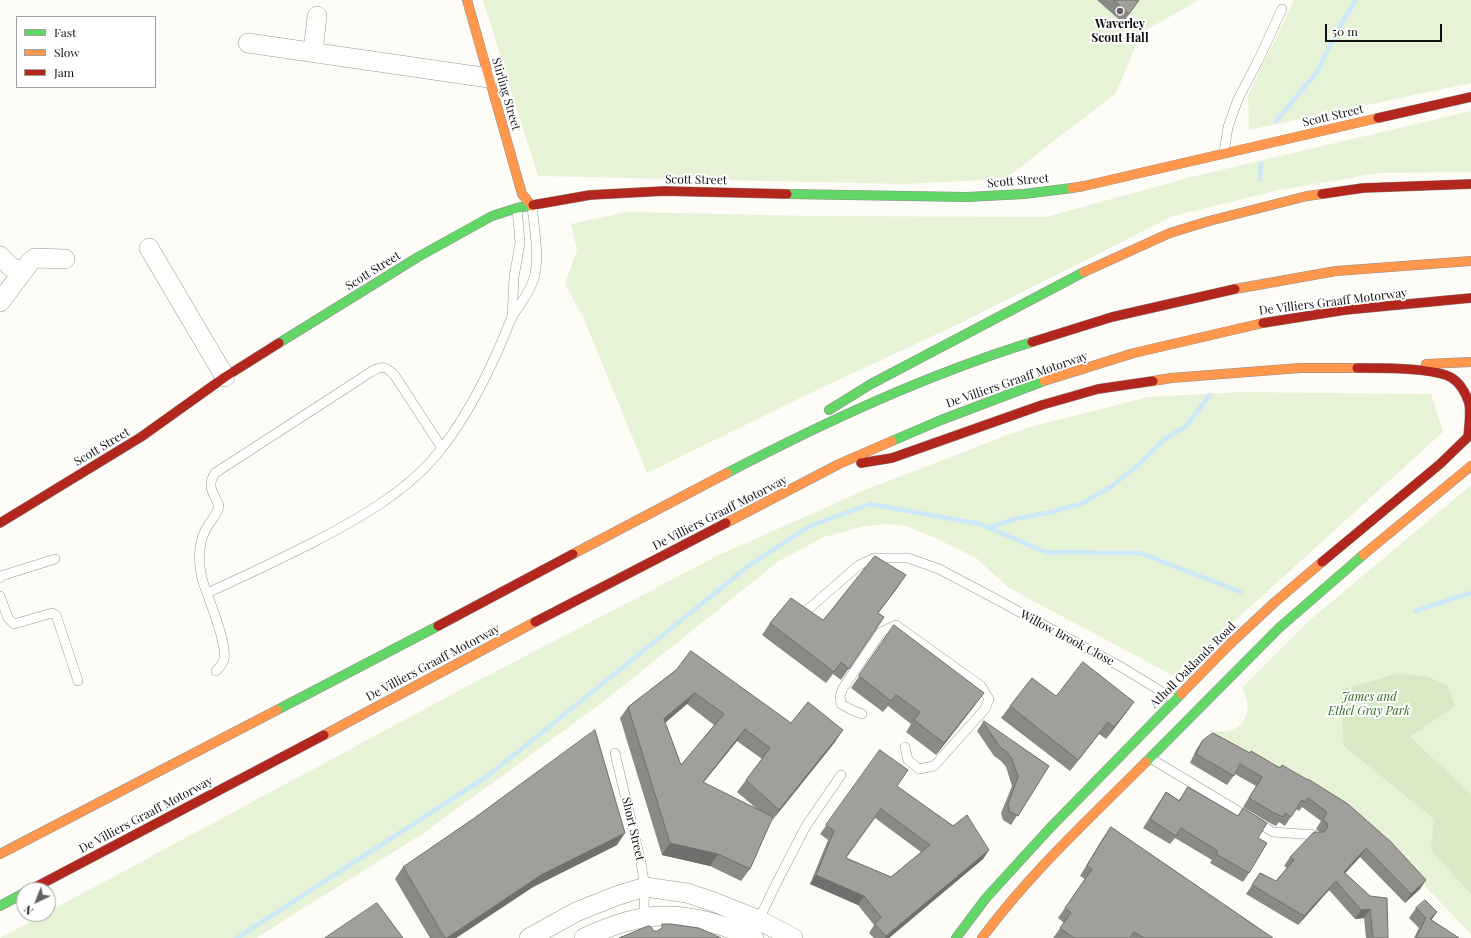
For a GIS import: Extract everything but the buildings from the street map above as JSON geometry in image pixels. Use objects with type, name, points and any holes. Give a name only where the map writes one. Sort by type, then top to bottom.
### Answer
[{"type":"main road","name":"Stirling Street","points":[[467,0],[522,194],[532,206]]},
{"type":"main road","name":"Scott Street","points":[[0,523],[141,437],[225,377],[418,257],[492,216],[518,208],[590,196],[664,191],[917,197],[966,197],[1024,194],[1084,186],[1471,97]]},
{"type":"main road","points":[[760,456],[820,415],[871,384],[1064,282],[1170,233],[1209,220],[1307,196],[1362,188],[1471,184]]},
{"type":"main road","points":[[518,208],[522,194]]},
{"type":"main road","points":[[0,854],[217,742],[760,456],[846,414],[940,374],[1022,345],[1112,317],[1234,289],[1336,272],[1471,261]]},
{"type":"main road","name":"De Villiers Graaff Motorway","points":[[45,882],[418,685],[496,642],[839,464],[941,420],[1043,381],[1134,353],[1254,324],[1345,310],[1471,298]]},
{"type":"main road","points":[[1376,368],[1471,362]]},
{"type":"main road","points":[[839,464],[892,458],[1042,405],[1098,389],[1171,378],[1300,368],[1376,368],[1430,371],[1444,374],[1453,378],[1464,390],[1469,404],[1470,435]]},
{"type":"main road","name":"Atholl Oaklands Road","points":[[982,938],[1005,907],[1041,867],[1149,758],[1183,706],[1229,645],[1275,602],[1440,464],[1470,435]]},
{"type":"main road","name":"Atholl Oaklands Road","points":[[956,938],[986,898],[1050,828],[1183,706],[1279,628],[1378,542],[1471,466]]},
{"type":"main road","points":[[0,906],[16,897]]},
{"type":"street","points":[[313,52],[317,16]]},
{"type":"street","points":[[248,43],[489,78]]},
{"type":"street","points":[[149,248],[225,377]]},
{"type":"street","points":[[0,302],[9,267],[30,262],[35,258],[65,259]]},
{"type":"street","points":[[584,938],[687,892],[759,920],[794,938]]},
{"type":"street","points":[[529,938],[576,912],[616,896],[645,910],[666,916],[688,918],[726,928],[752,937]]},
{"type":"lane","points":[[1224,154],[1228,126],[1238,99],[1258,62],[1282,9]]},
{"type":"lane","points":[[207,593],[264,568],[337,530],[373,509],[401,488],[425,467],[442,448],[476,397],[491,368],[512,318],[520,306],[534,278],[536,248],[532,206]]},
{"type":"lane","points":[[512,318],[514,277],[520,243],[518,208]]},
{"type":"lane","points":[[216,671],[222,665],[224,651],[221,634],[203,582],[200,557],[200,547],[205,531],[215,515],[218,506],[211,486],[211,480],[215,473],[376,369],[383,367],[387,368],[395,376],[442,448]]},
{"type":"lane","name":"Willow Brook Close","points":[[805,612],[859,565],[874,558],[908,558],[939,569],[1123,668],[1183,706]]},
{"type":"lane","points":[[0,578],[2,576],[55,559]]},
{"type":"lane","points":[[0,599],[8,618],[14,624],[52,612],[56,615],[78,681]]},
{"type":"lane","points":[[862,714],[841,704],[840,696],[843,688],[881,632],[896,625],[981,686],[988,699],[985,709],[934,766],[919,769],[908,760],[905,747]]},
{"type":"lane","name":"Short Street","points":[[615,753],[641,863],[645,910]]},
{"type":"lane","points":[[1149,758],[1273,832],[1316,835]]},
{"type":"lane","points":[[752,937],[777,882],[806,826],[841,775]]},
{"type":"green space","points":[[483,0],[1199,0],[1141,33],[1116,93],[1005,179],[903,184],[538,176]]},
{"type":"green space","points":[[1294,0],[1471,0],[1471,83],[1249,130],[1248,95]]},
{"type":"green space","points":[[1471,111],[1471,172],[1379,173],[1279,190],[1173,216],[965,321],[819,389],[647,473],[584,319],[565,284],[577,250],[571,224],[627,212],[817,216],[1046,217],[1191,177]]},
{"type":"green space","points":[[1242,392],[1431,394],[1443,432],[1174,676],[1009,588],[976,558],[935,538],[906,526],[888,524],[866,526],[824,537],[779,561],[607,699],[424,833],[257,938],[0,938],[30,922],[56,922],[56,908],[462,689],[721,554],[865,490],[1026,428],[1148,397]]},
{"type":"green space","name":"James and Ethel Gray Park","points":[[1471,485],[1471,934],[1356,814],[1209,731],[1228,731],[1240,725],[1244,721],[1247,710],[1247,699],[1242,688],[1310,620]]},
{"type":"green space","points":[[1396,674],[1427,676],[1448,686],[1455,706],[1410,737],[1471,794],[1471,894],[1431,850],[1434,819],[1344,746],[1340,690]]},
{"type":"waterway","points":[[1276,121],[1317,72],[1337,31],[1356,0]]},
{"type":"waterway","points":[[1260,180],[1261,164]]},
{"type":"waterway","points":[[988,528],[1015,519],[1051,512],[1083,503],[1112,486],[1136,467],[1165,439],[1186,426],[1210,395]]},
{"type":"waterway","points":[[237,938],[489,775],[751,564],[810,526],[870,504],[980,524],[1045,552],[1140,553],[1241,592]]},
{"type":"waterway","points":[[1415,611],[1471,593]]},
{"type":"traffic: fast","points":[[787,194],[967,197],[1024,194],[1072,188]]},
{"type":"traffic: fast","points":[[279,343],[418,257],[492,216],[517,208],[533,205]]},
{"type":"traffic: fast","points":[[829,410],[871,384],[1084,272]]},
{"type":"traffic: fast","points":[[727,473],[876,401],[953,369],[1032,342]]},
{"type":"traffic: fast","points":[[892,441],[941,420],[1044,381]]},
{"type":"traffic: fast","points":[[1146,762],[1279,628],[1363,555]]},
{"type":"traffic: fast","points":[[277,710],[438,626]]},
{"type":"traffic: fast","points":[[956,938],[986,898],[1050,828],[1181,694]]},
{"type":"traffic: fast","points":[[0,906],[16,897]]},
{"type":"traffic: slow","points":[[467,0],[522,194],[532,206]]},
{"type":"traffic: slow","points":[[1072,188],[1378,118]]},
{"type":"traffic: slow","points":[[1084,272],[1170,233],[1209,221],[1307,196],[1322,194]]},
{"type":"traffic: slow","points":[[1235,289],[1336,271],[1471,261]]},
{"type":"traffic: slow","points":[[1044,381],[1134,353],[1263,323]]},
{"type":"traffic: slow","points":[[1426,364],[1471,362]]},
{"type":"traffic: slow","points":[[1153,381],[1171,378],[1300,368],[1357,368]]},
{"type":"traffic: slow","points":[[726,523],[839,464],[892,441]]},
{"type":"traffic: slow","points":[[1363,555],[1471,466]]},
{"type":"traffic: slow","points":[[573,554],[727,473]]},
{"type":"traffic: slow","points":[[1181,694],[1229,645],[1275,602],[1322,562]]},
{"type":"traffic: slow","points":[[324,735],[535,622]]},
{"type":"traffic: slow","points":[[0,854],[277,710]]},
{"type":"traffic: slow","points":[[982,938],[1000,914],[1040,869],[1146,762]]},
{"type":"traffic: jam","points":[[1378,118],[1471,97]]},
{"type":"traffic: jam","points":[[1322,194],[1363,188],[1471,184]]},
{"type":"traffic: jam","points":[[533,205],[590,195],[664,191],[787,194]]},
{"type":"traffic: jam","points":[[1032,342],[1112,317],[1235,289]]},
{"type":"traffic: jam","points":[[1263,323],[1345,310],[1471,298]]},
{"type":"traffic: jam","points":[[0,523],[141,437],[225,377],[279,343]]},
{"type":"traffic: jam","points":[[1357,368],[1420,370],[1444,374],[1452,378],[1458,383],[1469,403],[1470,416],[1468,437]]},
{"type":"traffic: jam","points":[[861,463],[892,458],[1042,405],[1098,389],[1153,381]]},
{"type":"traffic: jam","points":[[1322,562],[1440,464],[1471,434]]},
{"type":"traffic: jam","points":[[535,622],[726,523]]},
{"type":"traffic: jam","points":[[438,626],[573,554]]},
{"type":"traffic: jam","points":[[45,882],[324,735]]},
{"type":"place","name":"Waverley Scout Hall","points":[[1120,11]]}]
